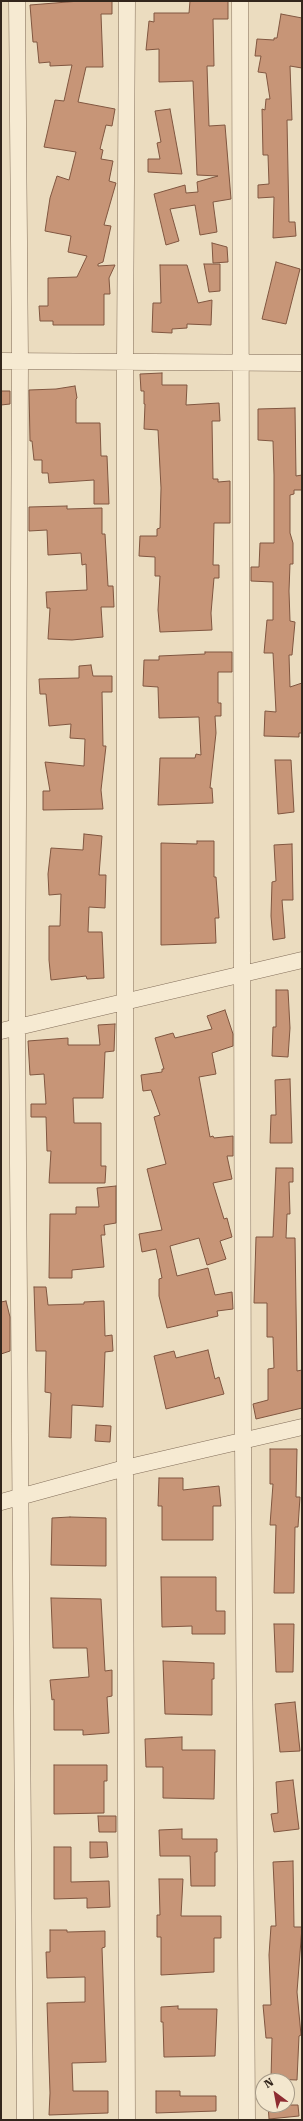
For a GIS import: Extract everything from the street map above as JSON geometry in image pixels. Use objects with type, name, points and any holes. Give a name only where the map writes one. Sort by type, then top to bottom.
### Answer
[{"type":"street","points":[[17,1],[20,361],[17,1027],[22,1497],[25,2120]]},
{"type":"street","points":[[127,1],[125,362],[125,1468],[127,2120]]},
{"type":"street","points":[[240,1],[242,362],[243,1440],[247,2120]]},
{"type":"street","points":[[1,360],[302,363]]},
{"type":"street","points":[[1,1031],[125,1004],[302,960]]},
{"type":"street","points":[[1,1502],[125,1468],[302,1427]]},
{"type":"building","points":[[80,1],[112,1],[112,14],[101,14],[103,67],[86,67],[78,102],[115,109],[112,126],[106,125],[100,149],[103,150],[101,159],[113,161],[109,181],[116,183],[104,225],[111,226],[103,262],[98,264],[98,266],[115,265],[109,278],[110,294],[104,294],[104,325],[53,325],[53,321],[40,321],[39,306],[48,306],[48,278],[77,277],[87,256],[68,252],[71,236],[45,231],[50,198],[57,176],[69,180],[76,152],[44,147],[55,100],[64,101],[72,65],[50,66],[50,62],[39,63],[37,42],[33,42],[30,5]]},
{"type":"building","points":[[190,1],[228,1],[228,19],[213,19],[214,66],[207,66],[209,126],[225,125],[231,199],[213,202],[217,232],[200,235],[195,205],[170,209],[179,241],[166,245],[154,194],[185,185],[186,193],[198,192],[197,182],[218,176],[197,175],[193,81],[159,82],[159,49],[146,50],[149,21],[154,22],[154,13],[189,13]]},
{"type":"building","points":[[281,14],[302,18],[302,68],[290,66],[292,120],[287,120],[289,222],[295,222],[296,236],[273,238],[274,197],[258,198],[258,185],[269,184],[268,155],[263,155],[262,109],[265,110],[266,99],[270,99],[266,73],[258,72],[261,56],[255,56],[257,39],[274,40],[274,38],[277,38]]},
{"type":"building","points":[[170,109],[182,174],[148,172],[148,159],[160,159],[157,143],[161,142],[155,111]]},
{"type":"building","points":[[212,243],[227,247],[228,262],[213,263]]},
{"type":"building","points":[[276,262],[300,269],[286,324],[262,319]]},
{"type":"building","points":[[204,264],[220,264],[220,291],[209,292]]},
{"type":"building","points":[[160,265],[187,265],[198,303],[212,300],[211,325],[187,324],[187,328],[172,329],[172,333],[152,332],[153,303],[161,303]]},
{"type":"building","points":[[162,373],[162,385],[187,385],[186,405],[219,403],[220,421],[212,421],[213,479],[218,479],[218,482],[230,481],[230,523],[214,523],[213,565],[219,565],[219,578],[214,578],[211,613],[212,630],[160,632],[158,610],[160,576],[155,576],[155,557],[139,556],[140,536],[157,536],[157,529],[160,528],[161,488],[158,430],[144,429],[145,404],[144,391],[141,391],[140,374]]},
{"type":"building","points":[[75,386],[77,398],[76,423],[100,423],[101,456],[107,456],[109,504],[94,504],[94,480],[49,483],[48,473],[42,473],[42,460],[34,460],[32,441],[30,441],[29,390],[56,389]]},
{"type":"building","points":[[1,391],[10,391],[10,404],[1,405]]},
{"type":"building","points":[[295,408],[296,476],[302,475],[302,490],[294,490],[294,494],[290,495],[290,533],[293,543],[293,564],[290,564],[290,621],[295,622],[292,655],[289,655],[290,687],[302,683],[302,733],[299,733],[299,737],[264,736],[265,711],[276,712],[273,653],[264,653],[267,620],[273,620],[273,582],[251,581],[251,567],[259,567],[260,543],[274,543],[274,475],[273,441],[258,440],[258,409]]},
{"type":"building","points":[[67,506],[67,509],[102,508],[102,534],[105,534],[108,586],[113,586],[114,607],[101,607],[103,637],[72,640],[48,639],[50,608],[47,608],[46,592],[87,590],[86,564],[82,565],[81,553],[48,555],[47,530],[29,531],[29,507]]},
{"type":"building","points":[[205,652],[232,652],[232,672],[218,672],[218,703],[221,703],[221,716],[215,716],[216,733],[210,788],[212,788],[213,803],[158,805],[160,758],[195,758],[196,754],[201,755],[199,717],[159,718],[158,687],[143,686],[144,660],[159,660],[159,656],[205,654]]},
{"type":"building","points":[[91,665],[93,676],[112,676],[112,692],[102,692],[103,746],[106,746],[101,790],[103,809],[43,810],[43,791],[50,791],[45,762],[84,766],[85,739],[70,738],[71,724],[49,726],[46,694],[40,694],[39,679],[79,678],[79,666]]},
{"type":"building","points":[[275,760],[291,760],[294,812],[278,814]]},
{"type":"building","points":[[84,834],[102,836],[99,875],[106,875],[105,908],[89,907],[88,932],[102,932],[104,978],[87,979],[86,976],[51,980],[49,960],[49,926],[60,926],[61,894],[49,895],[48,874],[51,848],[83,850]]},
{"type":"building","points":[[197,841],[214,841],[214,877],[216,877],[219,918],[215,918],[216,943],[161,945],[161,843],[197,844]]},
{"type":"building","points":[[292,844],[293,900],[282,900],[285,938],[273,940],[271,916],[272,882],[276,881],[274,845]]},
{"type":"building","points":[[276,990],[288,990],[290,1028],[288,1057],[272,1056],[273,1027],[276,1027]]},
{"type":"building","points":[[225,1010],[233,1034],[233,1046],[212,1053],[216,1074],[199,1077],[210,1137],[233,1136],[233,1156],[227,1156],[232,1179],[213,1183],[224,1219],[227,1218],[232,1237],[220,1241],[226,1259],[207,1265],[199,1238],[170,1246],[177,1276],[208,1268],[215,1295],[232,1292],[233,1309],[217,1311],[218,1316],[167,1328],[159,1296],[159,1279],[162,1278],[156,1249],[142,1252],[139,1234],[162,1230],[147,1169],[166,1164],[154,1117],[160,1115],[151,1090],[143,1091],[141,1075],[162,1072],[162,1069],[164,1069],[155,1038],[173,1033],[175,1038],[212,1029],[207,1016]]},
{"type":"building","points":[[115,1024],[114,1051],[105,1052],[103,1098],[73,1098],[74,1123],[101,1123],[101,1166],[106,1166],[105,1183],[49,1183],[51,1151],[47,1151],[46,1117],[31,1117],[31,1104],[46,1104],[44,1074],[30,1075],[28,1041],[68,1038],[68,1045],[100,1045],[98,1025]]},
{"type":"building","points":[[290,1079],[292,1143],[270,1143],[271,1115],[276,1115],[275,1080]]},
{"type":"building","points":[[276,1168],[293,1168],[293,1182],[289,1182],[290,1214],[287,1214],[286,1238],[295,1238],[297,1371],[302,1370],[302,1408],[256,1419],[253,1404],[268,1400],[268,1369],[274,1368],[273,1337],[267,1337],[267,1303],[254,1303],[256,1237],[273,1237]]},
{"type":"building","points":[[116,1186],[116,1223],[104,1225],[105,1235],[101,1235],[104,1267],[72,1270],[72,1278],[49,1278],[50,1214],[76,1214],[76,1207],[99,1207],[97,1188]]},
{"type":"building","points":[[34,1287],[46,1287],[48,1305],[84,1304],[84,1302],[104,1301],[105,1336],[112,1335],[113,1351],[105,1352],[103,1407],[72,1405],[71,1438],[49,1437],[51,1393],[45,1392],[46,1351],[36,1351]]},
{"type":"building","points":[[6,1301],[10,1317],[10,1351],[1,1354],[1,1302]]},
{"type":"building","points":[[208,1350],[215,1379],[219,1377],[224,1394],[166,1409],[154,1356],[174,1351],[176,1358]]},
{"type":"building","points":[[96,1425],[111,1426],[110,1442],[95,1441]]},
{"type":"building","points":[[270,1449],[297,1449],[296,1497],[300,1497],[298,1527],[295,1527],[294,1593],[274,1593],[276,1525],[270,1525],[273,1484],[270,1484]]},
{"type":"building","points":[[159,1478],[183,1478],[183,1490],[219,1486],[221,1506],[213,1506],[213,1540],[162,1540],[162,1506],[158,1506]]},
{"type":"building","points":[[52,1518],[106,1518],[106,1566],[51,1565]]},
{"type":"building","points":[[161,1577],[216,1577],[216,1611],[225,1611],[225,1634],[192,1634],[192,1626],[162,1627]]},
{"type":"building","points":[[51,1598],[101,1599],[105,1671],[112,1670],[112,1696],[107,1697],[109,1733],[83,1735],[83,1730],[54,1730],[54,1699],[52,1700],[50,1680],[89,1677],[87,1648],[53,1648]]},
{"type":"building","points":[[274,1624],[294,1624],[293,1672],[276,1672]]},
{"type":"building","points":[[163,1661],[214,1663],[214,1679],[212,1679],[212,1715],[165,1714]]},
{"type":"building","points":[[295,1702],[300,1751],[280,1752],[275,1704]]},
{"type":"building","points":[[182,1737],[182,1750],[215,1750],[214,1799],[163,1798],[163,1767],[146,1767],[145,1739]]},
{"type":"building","points":[[54,1765],[107,1765],[107,1781],[104,1781],[104,1813],[54,1814]]},
{"type":"building","points":[[293,1780],[299,1829],[274,1832],[271,1814],[278,1813],[276,1782]]},
{"type":"building","points":[[98,1816],[116,1816],[116,1832],[99,1832]]},
{"type":"building","points":[[182,1829],[182,1839],[217,1839],[217,1852],[215,1852],[215,1886],[191,1886],[190,1856],[160,1856],[159,1830]]},
{"type":"building","points":[[90,1842],[107,1842],[108,1857],[90,1858]]},
{"type":"building","points":[[54,1847],[71,1847],[71,1882],[109,1881],[110,1907],[87,1908],[87,1898],[54,1899]]},
{"type":"building","points":[[293,1861],[294,1927],[302,1927],[297,1992],[301,2035],[299,2036],[297,2080],[295,2080],[295,2073],[271,2073],[272,2038],[266,2038],[263,2005],[271,2005],[269,1955],[271,1926],[276,1926],[273,1862]]},
{"type":"building","points":[[159,1879],[183,1879],[181,1916],[221,1916],[221,1938],[214,1938],[214,1972],[161,1975],[161,1937],[157,1937],[157,1915],[160,1915]]},
{"type":"building","points":[[50,1930],[67,1930],[67,1932],[105,1931],[105,1947],[102,1948],[106,2062],[72,2063],[73,2091],[108,2091],[108,2113],[49,2115],[50,2093],[47,2003],[85,2002],[85,1977],[47,1978],[46,1952],[50,1952]]},
{"type":"building","points":[[178,2006],[178,2009],[217,2009],[215,2056],[164,2057],[161,2007]]},
{"type":"building","points":[[156,2091],[180,2091],[180,2096],[216,2096],[216,2111],[156,2113]]},
{"type":"building","points":[[295,2105],[298,2105],[299,2116],[269,2119],[269,2113],[295,2113]]}]
